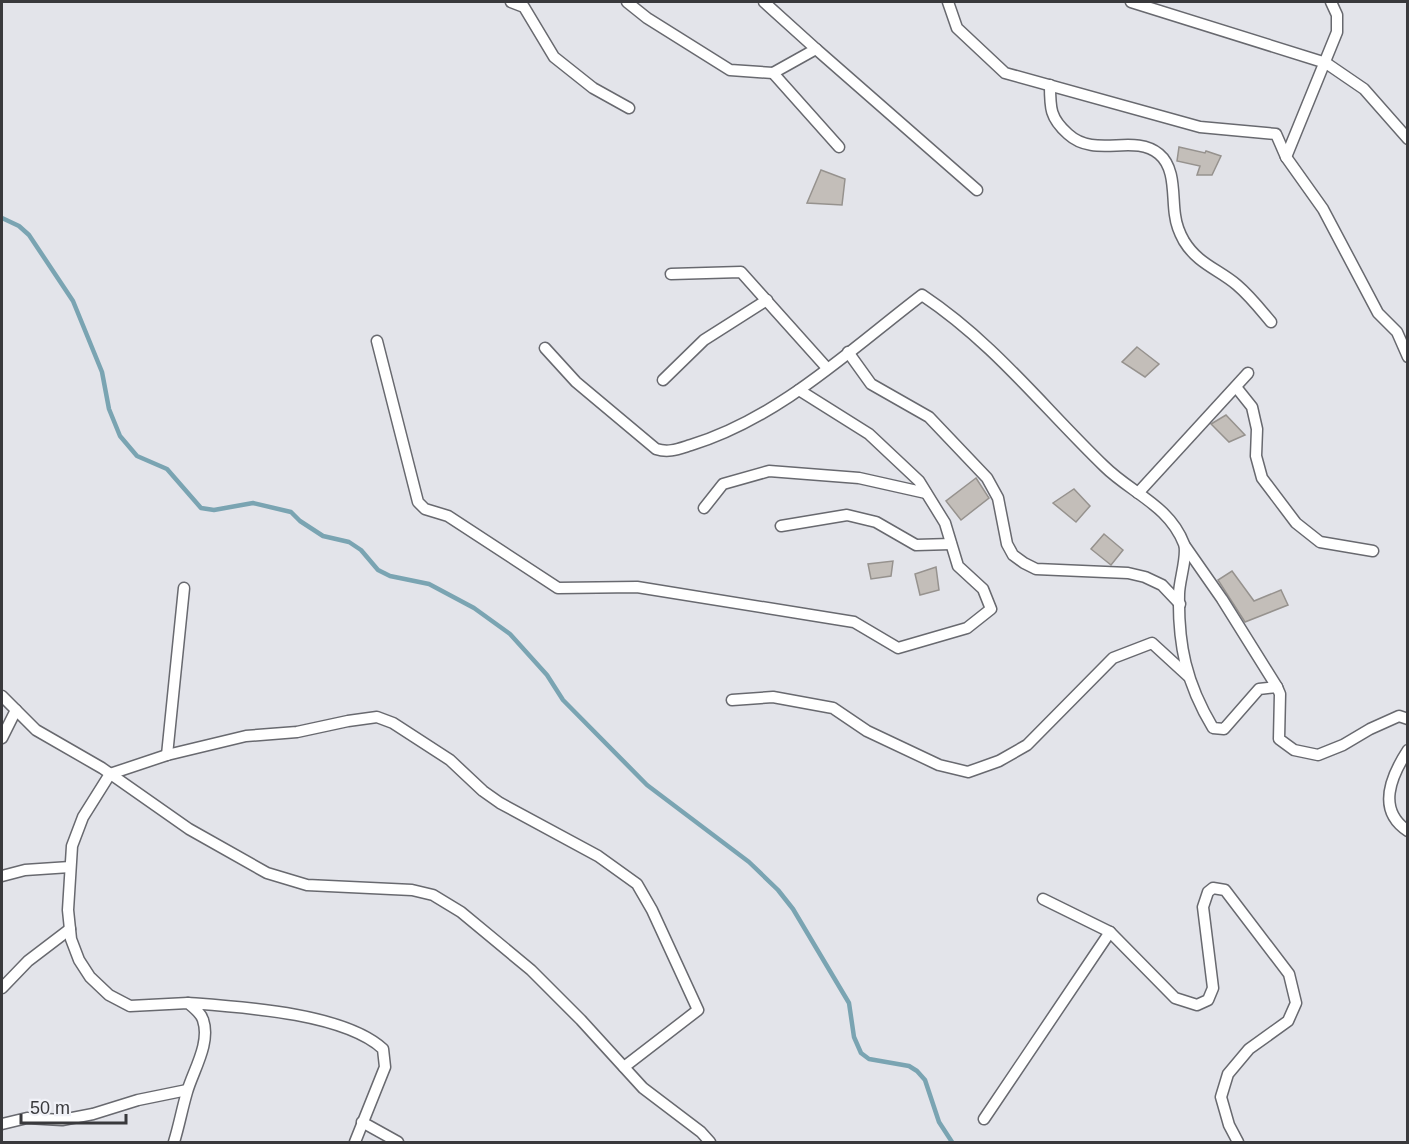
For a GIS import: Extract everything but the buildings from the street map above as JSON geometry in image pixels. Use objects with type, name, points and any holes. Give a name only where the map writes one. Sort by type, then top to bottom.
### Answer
[{"type":"street","points":[[511,2],[525,4],[554,57],[593,88],[628,108]]},
{"type":"street","points":[[627,2],[646,18],[730,70],[773,73],[816,49]]},
{"type":"street","points":[[764,2],[977,190]]},
{"type":"street","points":[[948,2],[957,28],[1005,73],[1200,127],[1276,134],[1286,157],[1323,209],[1378,313],[1397,333],[1407,357]]},
{"type":"street","points":[[1131,2],[1326,63],[1364,89],[1407,139]]},
{"type":"street","points":[[1286,157],[1337,32],[1337,15],[1331,2]]},
{"type":"street","points":[[773,73],[839,147]]},
{"type":"street","points":[[1050,85],[1050,110],[1059,126],[1077,142],[1102,147],[1141,146],[1160,154],[1170,171],[1175,218],[1185,241],[1203,264],[1235,283],[1271,322]]},
{"type":"street","points":[[671,274],[741,272],[827,368]]},
{"type":"street","points":[[545,348],[576,382],[656,449],[666,452],[703,441],[752,420],[799,390],[922,295],[993,351],[1105,468],[1167,515],[1277,687],[1280,694],[1279,739],[1294,750],[1318,755],[1400,716],[1407,719]]},
{"type":"street","points":[[663,380],[704,340],[767,300]]},
{"type":"street","points":[[378,341],[418,502],[425,509],[448,516],[558,588],[637,587],[854,622],[898,648],[967,628],[991,609],[982,589],[957,566],[945,523],[919,481],[869,434],[799,390]]},
{"type":"street","points":[[848,352],[871,384],[929,417],[987,477],[998,498],[1007,544],[1013,555],[1024,564],[1036,569],[1128,573],[1145,577],[1162,585],[1180,604]]},
{"type":"street","points":[[1138,493],[1248,373]]},
{"type":"street","points":[[1236,387],[1252,407],[1257,429],[1256,456],[1262,478],[1296,523],[1320,542],[1373,551]]},
{"type":"street","points":[[704,508],[723,484],[769,471],[859,478],[926,493]]},
{"type":"street","points":[[781,526],[847,515],[876,522],[916,545],[951,544]]},
{"type":"street","points":[[1185,546],[1179,592],[1182,654],[1199,705],[1213,728],[1224,729],[1259,689],[1277,687]]},
{"type":"street","points":[[167,755],[184,588]]},
{"type":"street","points":[[732,700],[773,697],[833,708],[867,731],[918,756],[939,765],[968,772],[999,761],[1027,745],[1113,658],[1152,643],[1190,679]]},
{"type":"street","points":[[2,696],[36,730],[110,774],[189,829],[267,873],[307,885],[412,890],[433,895],[461,912],[531,970],[581,1020],[643,1088],[701,1132],[710,1143]]},
{"type":"street","points":[[2,738],[16,710]]},
{"type":"street","points":[[355,1143],[385,1067],[383,1049],[373,1040],[337,1024],[250,1007],[188,1003],[130,1006],[109,995],[90,977],[79,960],[71,939],[68,910],[72,846],[83,817],[110,774],[167,755],[246,736],[297,732],[377,717],[393,723],[450,759],[483,791],[500,803],[598,856],[637,884],[652,910],[699,1010],[624,1067]]},
{"type":"street","points":[[1407,750],[1397,767],[1387,802],[1396,823],[1407,831]]},
{"type":"street","points":[[2,876],[25,870],[70,867]]},
{"type":"street","points":[[1044,899],[1110,932],[1175,998],[1197,1005],[1208,1000],[1213,988],[1203,907],[1208,892],[1213,888],[1225,890],[1289,974],[1296,1003],[1288,1021],[1249,1049],[1228,1074],[1221,1097],[1229,1125],[1238,1143]]},
{"type":"street","points":[[2,988],[28,961],[70,929]]},
{"type":"street","points":[[984,1119],[1110,932]]},
{"type":"street","points":[[174,1143],[187,1090],[202,1051],[205,1031],[203,1019],[188,1003]]},
{"type":"street","points":[[2,1124],[27,1119],[62,1120],[187,1090]]},
{"type":"street","points":[[362,1122],[398,1143]]},
{"type":"waterway","points":[[2,218],[19,226],[29,235],[73,301],[102,372],[109,409],[120,436],[137,456],[167,469],[201,508],[214,510],[253,503],[291,512],[323,536],[349,542],[361,550],[378,570],[390,576],[429,584],[474,608],[510,634],[547,675],[563,700],[647,785],[749,862],[778,890],[793,909],[849,1003],[854,1037],[861,1053],[869,1059],[909,1066],[917,1071],[925,1080],[939,1122],[952,1142]]}]
